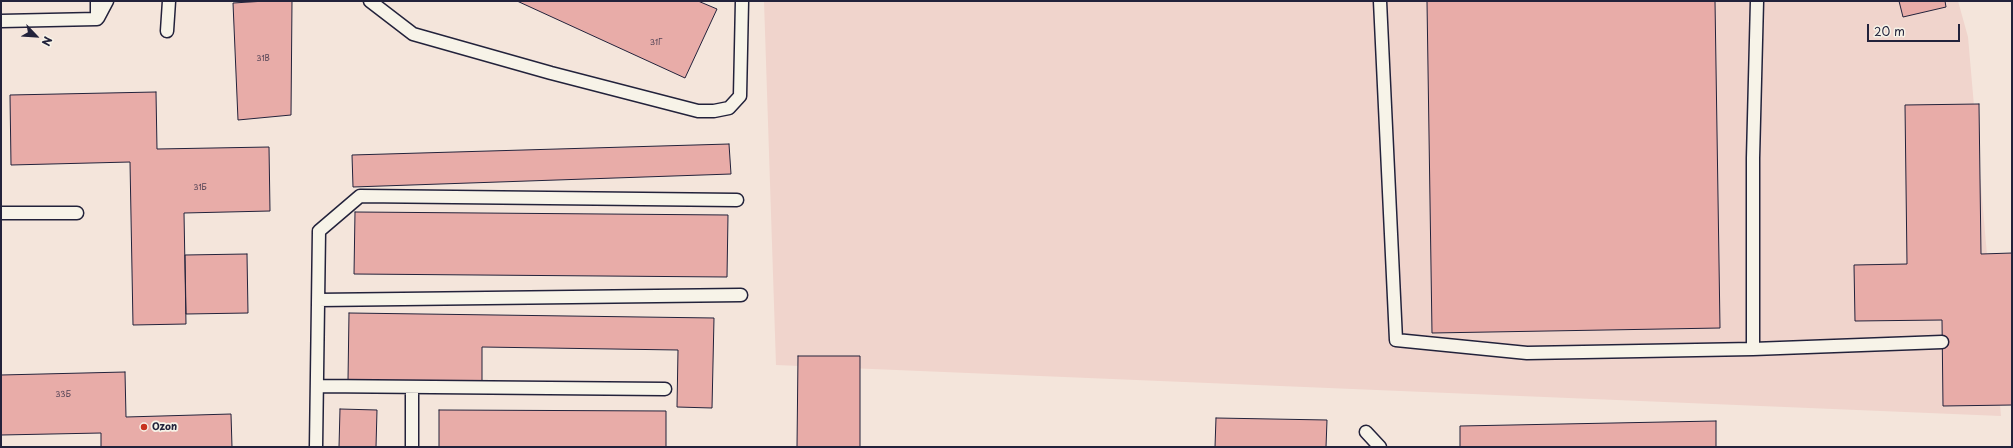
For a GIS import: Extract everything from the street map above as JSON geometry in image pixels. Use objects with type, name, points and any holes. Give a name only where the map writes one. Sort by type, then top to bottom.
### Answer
[{"type":"lane","points":[[97,1],[97,19]]},
{"type":"lane","points":[[97,19],[106,1]]},
{"type":"lane","points":[[167,31],[169,1]]},
{"type":"lane","points":[[370,1],[413,34],[682,108],[703,111],[729,108],[740,96],[742,1]]},
{"type":"lane","points":[[1380,1],[1396,340],[1527,352],[1753,349],[1942,342]]},
{"type":"lane","points":[[1753,349],[1753,158],[1757,1]]},
{"type":"lane","points":[[1,21],[97,19]]},
{"type":"lane","points":[[316,447],[319,231],[360,196],[737,200]]},
{"type":"lane","points":[[1,213],[77,213]]},
{"type":"lane","points":[[318,300],[741,295]]},
{"type":"lane","points":[[317,386],[665,389]]},
{"type":"lane","points":[[412,387],[412,447]]},
{"type":"lane","points":[[1366,432],[1380,447]]},
{"type":"shaded area","points":[[764,1],[1958,1],[1968,37],[2001,416],[776,365]]},
{"type":"building","points":[[292,1],[291,115],[238,120],[233,3]]},
{"type":"building","points":[[517,1],[698,1],[717,9],[685,78]]},
{"type":"building","points":[[1427,1],[1715,1],[1720,328],[1432,333]]},
{"type":"building","points":[[1899,1],[1945,1],[1946,7],[1903,17]]},
{"type":"building","points":[[156,92],[157,149],[269,147],[270,211],[184,213],[186,324],[133,325],[130,162],[11,165],[10,95]]},
{"type":"building","points":[[1979,104],[1981,254],[2012,253],[2012,405],[1943,406],[1942,320],[1855,321],[1854,265],[1907,264],[1905,105]]},
{"type":"building","points":[[729,144],[731,174],[353,187],[352,155]]},
{"type":"building","points":[[355,212],[728,215],[727,277],[354,274]]},
{"type":"building","points":[[247,254],[248,313],[186,314],[185,255]]},
{"type":"building","points":[[349,313],[714,318],[712,408],[677,407],[678,350],[482,347],[482,383],[348,380]]},
{"type":"building","points":[[798,356],[860,356],[860,447],[797,447]]},
{"type":"building","points":[[125,372],[126,417],[231,414],[232,447],[101,447],[101,433],[1,435],[1,375]]},
{"type":"building","points":[[340,409],[377,410],[376,447],[339,447]]},
{"type":"building","points":[[439,410],[666,411],[666,447],[439,447]]},
{"type":"building","points":[[1216,418],[1327,420],[1326,447],[1215,447]]},
{"type":"building","points":[[1716,421],[1716,447],[1460,447],[1460,426]]},
{"type":"place","name":"Ozon","points":[[144,427]]}]
